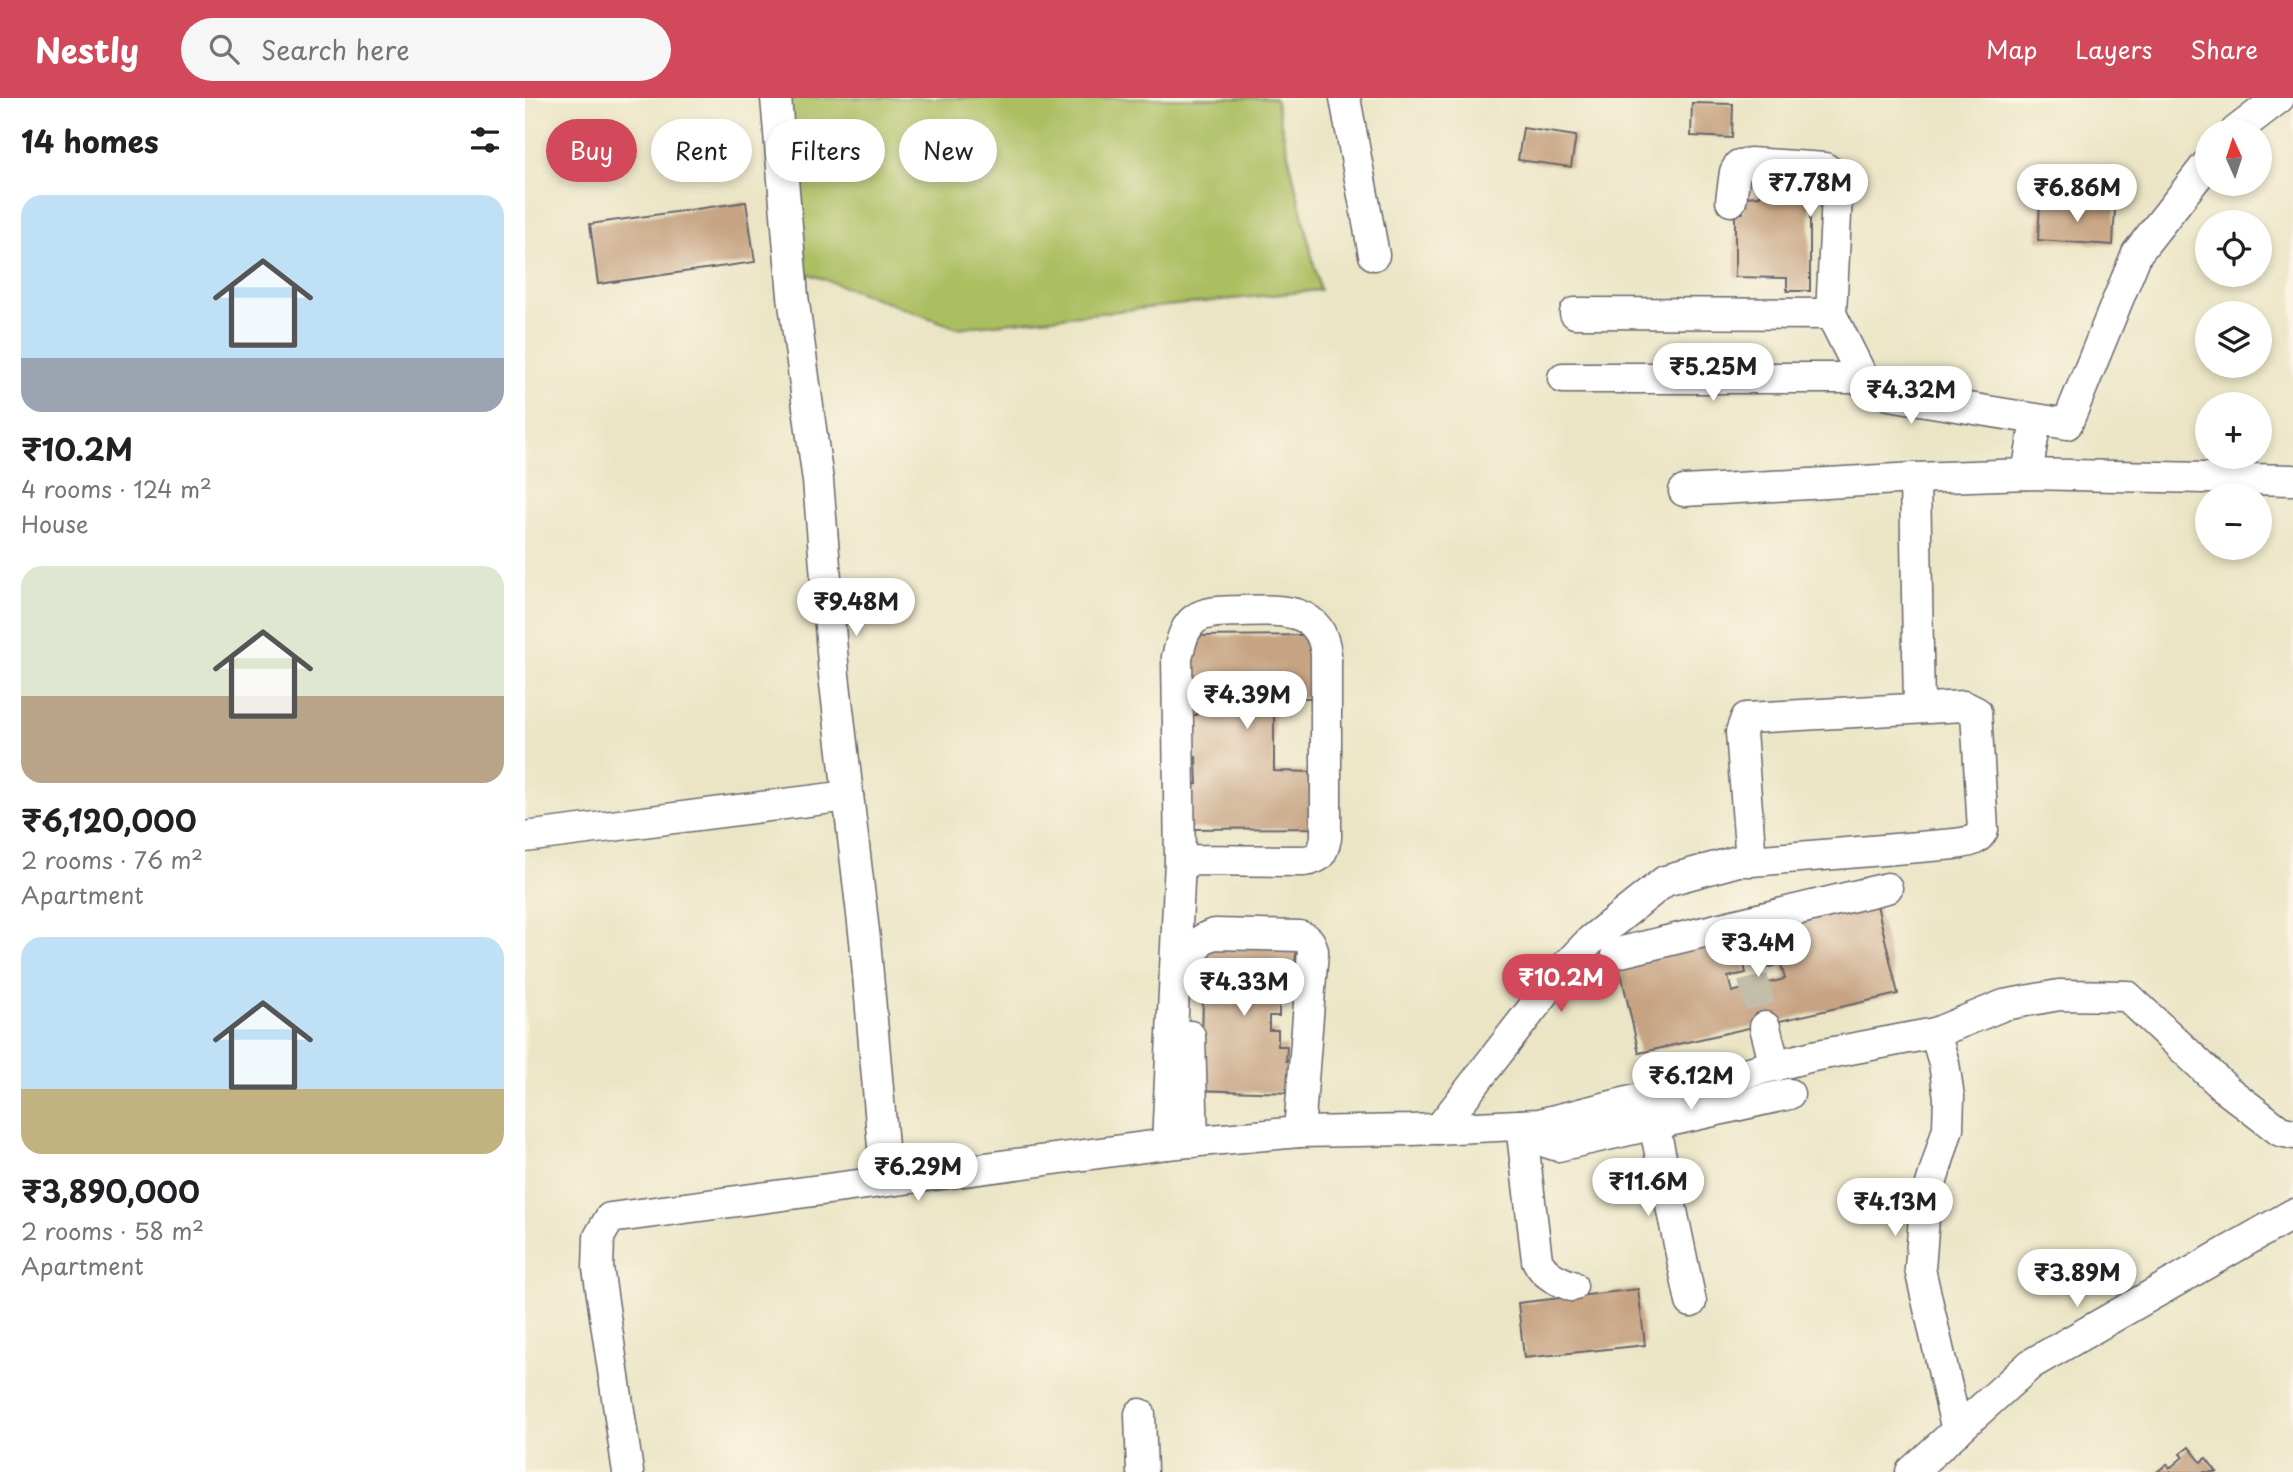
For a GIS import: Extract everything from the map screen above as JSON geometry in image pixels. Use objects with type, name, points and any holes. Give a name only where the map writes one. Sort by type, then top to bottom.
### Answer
[{"type":"street","points":[[776,98],[793,296],[818,481],[834,675],[865,940],[886,1181]]},
{"type":"street","points":[[1345,98],[1374,255]]},
{"type":"street","points":[[2250,119],[2279,98]]},
{"type":"street","points":[[1731,201],[1735,172],[1739,165],[1750,163],[1825,168],[1836,180],[1837,195],[1831,314],[1863,378],[1889,395],[2067,424],[2137,253],[2195,179]]},
{"type":"street","points":[[1575,313],[1831,314]]},
{"type":"street","points":[[1563,377],[1863,378]]},
{"type":"street","points":[[2027,474],[2036,420]]},
{"type":"street","points":[[1684,491],[2027,474],[2293,480]]},
{"type":"street","points":[[1915,478],[1919,708]]},
{"type":"street","points":[[1180,860],[1304,861],[1316,859],[1323,851],[1326,838],[1325,641],[1319,629],[1303,618],[1285,610],[1208,613],[1193,620],[1182,636],[1177,657],[1180,1143]]},
{"type":"street","points":[[1439,1129],[1564,968],[1591,940],[1665,881],[1738,861],[1751,860],[1955,844],[1979,838],[1983,830],[1976,712],[1964,706],[1746,718],[1741,732],[1751,860]]},
{"type":"street","points":[[525,837],[848,796]]},
{"type":"street","points":[[1617,954],[1740,929],[1887,888]]},
{"type":"street","points":[[1180,1143],[1195,946],[1202,937],[1215,934],[1299,936],[1312,943],[1299,1132]]},
{"type":"street","points":[[628,1472],[598,1268],[599,1237],[610,1218],[1180,1143],[1299,1132],[1539,1124],[1775,1066],[1935,1032],[2004,1005],[2059,995],[2127,996],[2227,1090],[2280,1131],[2293,1134]]},
{"type":"street","points":[[1765,1027],[1775,1066]]},
{"type":"street","points":[[1935,1032],[1944,1063],[1949,1107],[1948,1128],[1925,1204],[1920,1269],[1957,1431]]},
{"type":"street","points":[[1521,1125],[1536,1139],[1558,1146],[1789,1094]]},
{"type":"street","points":[[1654,1124],[1691,1302]]},
{"type":"street","points":[[1521,1125],[1537,1260],[1541,1269],[1560,1282],[1572,1286]]},
{"type":"street","points":[[1911,1472],[2031,1364],[2293,1214]]},
{"type":"street","points":[[1140,1414],[1142,1472]]},
{"type":"green space","points":[[773,98],[1275,98],[1320,290],[957,328],[798,270],[785,182],[885,182],[885,119],[776,119]]},
{"type":"building","points":[[1692,103],[1733,104],[1732,138],[1691,136]]},
{"type":"building","points":[[1523,128],[1576,136],[1571,167],[1518,160]]},
{"type":"building","points":[[1760,183],[1810,183],[1810,291],[1787,291],[1787,278],[1735,277],[1735,213],[1743,213],[1743,197],[1760,196]]},
{"type":"building","points":[[746,202],[755,262],[598,284],[590,224]]},
{"type":"building","points":[[2040,203],[2115,208],[2113,245],[2038,240]]},
{"type":"building","points":[[1315,635],[1315,698],[1274,698],[1274,771],[1315,772],[1315,828],[1188,829],[1188,785],[1197,784],[1196,757],[1188,757],[1188,715],[1197,715],[1197,690],[1188,689],[1188,636]]},
{"type":"building","points":[[1877,905],[1898,994],[1639,1053],[1619,964]],"holes":[[[1756,952],[1761,969],[1781,964],[1785,979],[1764,984],[1770,1002],[1755,1006],[1750,987],[1732,992],[1728,977],[1746,973],[1742,956]]]},
{"type":"building","points":[[1207,945],[1296,947],[1294,988],[1288,988],[1287,1002],[1279,1002],[1279,1016],[1269,1016],[1269,1030],[1278,1030],[1278,1046],[1287,1046],[1286,1061],[1292,1061],[1291,1093],[1194,1090],[1202,1041],[1203,997],[1196,997],[1197,969]]},
{"type":"building","points":[[1638,1289],[1645,1345],[1524,1358],[1518,1303]]},
{"type":"building","points":[[2189,1447],[2201,1462],[2206,1458],[2217,1472],[2157,1472],[2167,1464],[2170,1468],[2183,1457],[2180,1454]]},
{"type":"tunnel","points":[[1742,934],[1765,1027]]}]
